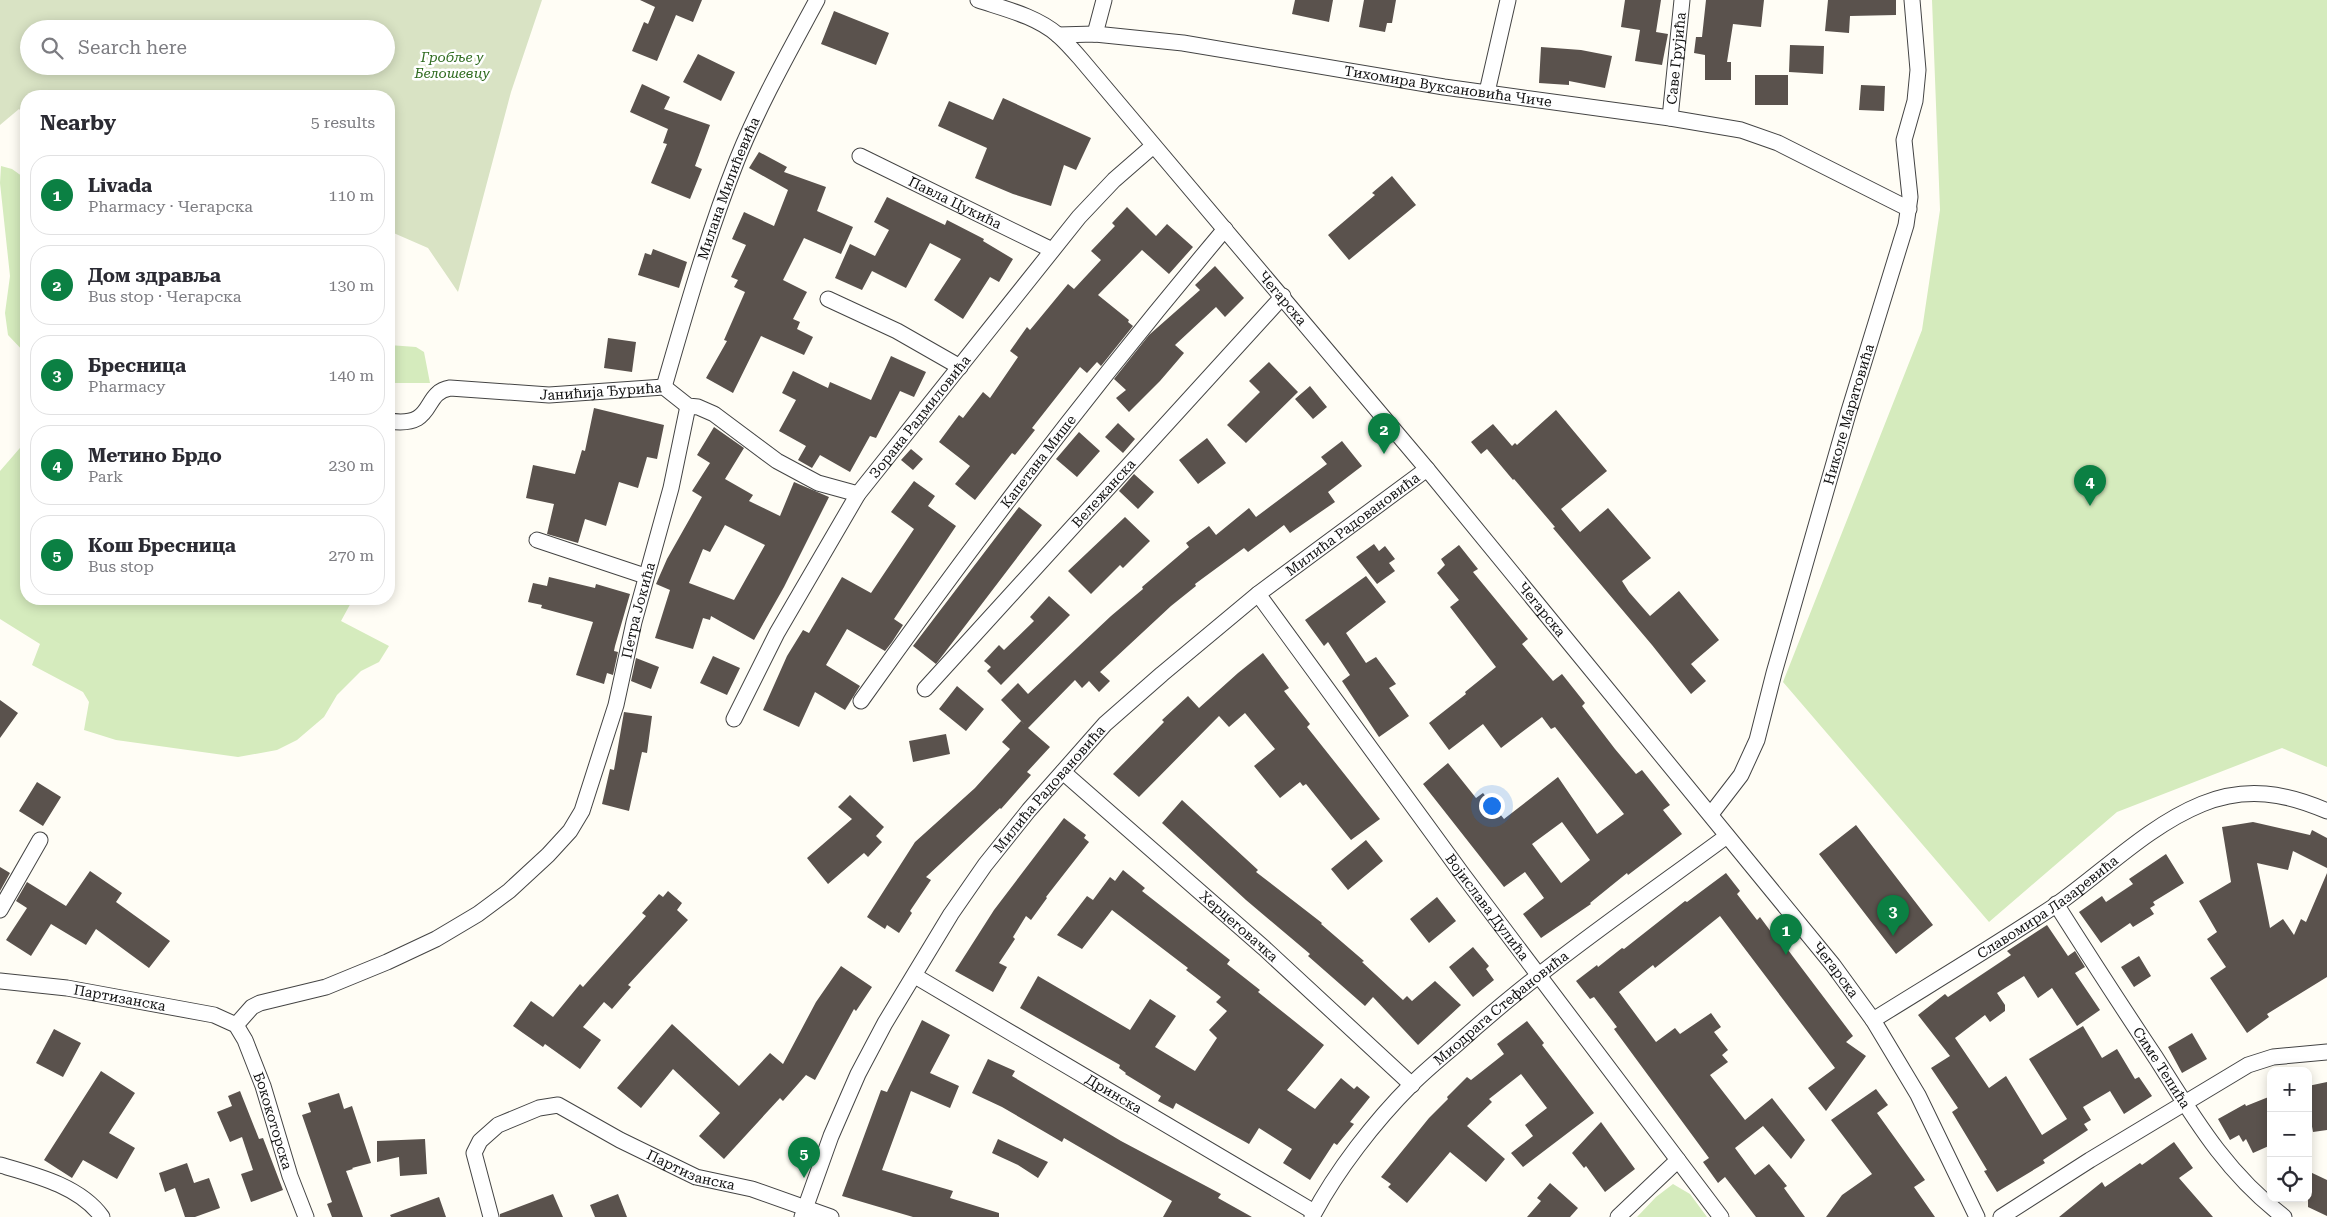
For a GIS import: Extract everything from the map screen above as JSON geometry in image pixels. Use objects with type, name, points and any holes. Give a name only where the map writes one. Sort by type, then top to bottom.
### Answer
[{"type":"street","name":"Милана Милићевића","points":[[664,387],[736,161],[755,119],[817,0]]},
{"type":"street","points":[[978,0],[1018,13],[1058,35]]},
{"type":"street","points":[[1095,34],[1104,0]]},
{"type":"street","points":[[1487,92],[1508,0]]},
{"type":"street","name":"Саве Грујића","points":[[1670,118],[1682,0]]},
{"type":"street","name":"Николе Маратовића","points":[[1711,814],[1741,775],[1758,740],[1774,673],[1848,414],[1898,254],[1909,209],[1910,184],[1904,140],[1915,101],[1918,70],[1912,0]]},
{"type":"street","name":"Тихомира Вуксановића Чиче","points":[[1058,35],[1095,34],[1183,43],[1437,86],[1734,128],[1758,135],[1909,209]]},
{"type":"street","name":"Чегарска","points":[[1058,35],[1080,58],[1153,146],[1283,296],[1711,814],[1833,965],[1873,1020],[1918,1095],[1977,1217]]},
{"type":"street","name":"Зорана Радмиловића","points":[[734,719],[777,633],[858,494],[1052,250],[1098,196],[1153,146]]},
{"type":"street","name":"Павла Цукића","points":[[860,156],[1052,250]]},
{"type":"street","name":"Капетана Мише","points":[[861,701],[1054,438],[1145,324],[1225,229]]},
{"type":"street","name":"Вележанска","points":[[925,689],[1283,296]]},
{"type":"street","points":[[828,299],[897,331],[960,367]]},
{"type":"street","name":"Јанићија Ђурића","points":[[395,422],[415,421],[422,417],[438,393],[450,388],[549,395],[664,387],[688,406],[698,406],[714,414],[757,448],[797,473],[818,482],[858,494]]},
{"type":"street","name":"Петра Јокића","points":[[236,1025],[252,1008],[260,1003],[326,987],[355,976],[414,951],[466,921],[509,891],[548,856],[570,830],[582,811],[616,705],[645,576],[671,488],[688,406]]},
{"type":"street","name":"Милића Радовановића","points":[[804,1212],[832,1136],[858,1074],[885,1023],[951,914],[985,865],[1029,810],[1105,724],[1162,674],[1258,594],[1427,469]]},
{"type":"street","points":[[537,540],[645,576]]},
{"type":"street","name":"Војислава Дулића","points":[[1258,594],[1538,975],[1721,1217]]},
{"type":"street","name":"Херцеговачка","points":[[1063,772],[1264,948],[1412,1085]]},
{"type":"street","name":"Славомира Лазаревића","points":[[1873,1020],[2056,904],[2151,832],[2202,804],[2222,798],[2270,793],[2306,802],[2327,812]]},
{"type":"street","name":"Миодрага Стефановића","points":[[1313,1214],[1340,1172],[1364,1140],[1412,1085],[1494,1010],[1538,975],[1727,836]]},
{"type":"street","points":[[0,910],[40,840]]},
{"type":"street","name":"Симе Тепића","points":[[2056,904],[2217,1150],[2245,1184],[2260,1199],[2284,1217]]},
{"type":"street","name":"Дринска","points":[[914,976],[1313,1214]]},
{"type":"street","name":"Партизанска","points":[[0,982],[67,988],[196,1012],[226,1019],[236,1025]]},
{"type":"street","name":"Бококоторска","points":[[236,1025],[245,1040],[263,1086],[290,1176],[306,1217]]},
{"type":"street","points":[[2001,1217],[2184,1102],[2248,1065],[2273,1057],[2327,1052]]},
{"type":"street","name":"Партизанска","points":[[491,1217],[474,1153],[480,1141],[498,1125],[515,1116],[540,1108],[558,1105],[620,1140],[696,1177],[752,1189],[804,1212],[832,1217]]},
{"type":"street","points":[[1618,1217],[1678,1160]]},
{"type":"street","points":[[0,1165],[72,1191],[91,1204],[102,1217]]},
{"type":"green space","name":"Гробље у Белошевцу","points":[[0,0],[542,0],[511,92],[458,292],[428,248],[395,234],[395,90],[20,90],[19,109],[0,125]]},
{"type":"green space","points":[[1932,0],[2327,0],[2327,767],[2282,748],[2117,812],[1989,922],[1783,682],[1922,330],[1940,210]]},
{"type":"green space","points":[[1,166],[12,169],[20,175],[20,348],[8,335],[5,313],[10,276],[0,183]]},
{"type":"green space","points":[[395,345],[416,347],[424,352],[430,383],[395,383]]},
{"type":"green space","points":[[20,448],[20,605],[350,605],[341,621],[389,646],[379,662],[361,671],[337,695],[324,717],[297,740],[277,750],[238,757],[116,740],[84,730],[89,702],[83,692],[32,665],[40,644],[0,619],[0,471]]},
{"type":"green space","points":[[1673,1184],[1690,1194],[1707,1217],[1637,1217],[1656,1197]]},
{"type":"building","points":[[640,0],[702,0],[693,22],[676,15],[657,61],[632,51],[644,22],[648,24],[655,7]]},
{"type":"building","points":[[1295,0],[1333,0],[1329,22],[1292,14]]},
{"type":"building","points":[[1364,0],[1396,0],[1392,23],[1387,23],[1385,32],[1359,27]]},
{"type":"building","points":[[1625,0],[1661,0],[1656,32],[1668,34],[1662,65],[1635,61],[1640,30],[1621,27]]},
{"type":"building","points":[[1706,0],[1764,0],[1761,27],[1733,24],[1727,62],[1731,62],[1731,80],[1705,80],[1705,55],[1694,53],[1696,37],[1702,37]]},
{"type":"building","points":[[1828,0],[1896,0],[1896,15],[1850,16],[1849,33],[1825,31]]},
{"type":"building","points":[[834,11],[889,33],[876,65],[821,44]]},
{"type":"building","points":[[1790,45],[1824,46],[1823,74],[1789,72]]},
{"type":"building","points":[[1541,47],[1581,50],[1612,56],[1605,88],[1569,81],[1569,85],[1539,83]]},
{"type":"building","points":[[698,54],[735,72],[721,101],[683,82]]},
{"type":"building","points":[[1755,75],[1788,75],[1788,105],[1755,105]]},
{"type":"building","points":[[642,84],[670,97],[664,109],[710,125],[695,166],[702,169],[690,199],[651,183],[667,144],[663,143],[668,129],[630,112]]},
{"type":"building","points":[[1861,85],[1885,86],[1884,111],[1859,110]]},
{"type":"building","points":[[1003,98],[1091,138],[1076,170],[1064,165],[1051,206],[1013,194],[975,178],[987,148],[938,126],[949,101],[993,120]]},
{"type":"building","points":[[759,152],[787,167],[784,172],[826,187],[817,211],[853,227],[841,254],[804,238],[783,280],[807,292],[793,319],[800,322],[797,329],[813,337],[804,355],[761,336],[733,393],[706,378],[727,341],[724,340],[745,292],[734,287],[738,280],[731,277],[746,245],[732,239],[744,212],[774,226],[788,190],[749,168]]},
{"type":"building","points":[[1392,176],[1416,205],[1349,260],[1328,235],[1375,195],[1372,193]]},
{"type":"building","points":[[887,197],[945,225],[947,220],[984,239],[983,241],[1013,259],[999,282],[990,277],[963,319],[934,300],[961,259],[930,243],[906,288],[872,271],[862,290],[835,278],[850,244],[875,256],[889,230],[874,222]]},
{"type":"building","points":[[1127,207],[1156,236],[1167,224],[1193,247],[1169,274],[1142,250],[1098,295],[1129,320],[1128,322],[1133,326],[1101,366],[1097,362],[1087,373],[1080,367],[1032,428],[1035,430],[1015,455],[1012,453],[975,500],[955,484],[970,466],[939,442],[959,415],[963,418],[983,392],[990,398],[1018,357],[1010,351],[1027,327],[1030,330],[1068,284],[1074,289],[1101,260],[1091,251],[1115,226],[1112,223]]},
{"type":"building","points":[[653,249],[687,262],[679,288],[638,275],[645,253],[651,255]]},
{"type":"building","points":[[1215,266],[1244,298],[1225,317],[1216,307],[1175,345],[1184,353],[1160,381],[1129,412],[1116,398],[1126,390],[1114,379],[1149,335],[1200,290],[1195,285]]},
{"type":"building","points":[[608,338],[636,342],[632,372],[604,368]]},
{"type":"building","points":[[891,356],[926,372],[914,397],[900,391],[876,438],[870,436],[850,472],[820,455],[812,468],[798,460],[806,446],[779,431],[796,400],[782,393],[793,371],[828,388],[830,382],[871,400]]},
{"type":"building","points":[[1269,362],[1298,392],[1246,443],[1227,425],[1260,392],[1249,381]]},
{"type":"building","points":[[1310,386],[1327,407],[1313,419],[1295,399]]},
{"type":"building","points":[[594,408],[664,425],[657,459],[647,457],[638,488],[619,482],[606,526],[585,519],[578,543],[547,534],[554,504],[526,498],[533,465],[575,474],[582,450],[585,451]]},
{"type":"building","points":[[1556,410],[1607,471],[1561,509],[1580,532],[1608,508],[1651,558],[1622,581],[1629,592],[1650,616],[1679,591],[1719,640],[1691,664],[1706,681],[1691,694],[1514,479],[1487,449],[1481,454],[1471,442],[1493,424],[1512,446],[1515,443],[1517,445]]},
{"type":"building","points":[[1118,423],[1135,439],[1123,453],[1105,437]]},
{"type":"building","points":[[714,427],[744,448],[725,479],[753,495],[749,501],[780,516],[794,482],[829,497],[784,587],[754,640],[711,616],[710,620],[703,618],[693,649],[655,638],[670,590],[656,584],[667,559],[702,497],[692,491],[710,463],[697,455]],"holes":[[[725,525],[765,545],[734,600],[689,583],[703,549],[710,552]]]},
{"type":"building","points":[[1079,432],[1100,451],[1077,477],[1056,459]]},
{"type":"building","points":[[1207,438],[1226,463],[1198,484],[1179,460]]},
{"type":"building","points":[[1342,441],[1362,466],[1328,492],[1335,502],[1290,533],[1284,525],[1248,552],[1244,548],[1195,584],[1196,586],[1171,606],[1100,672],[1110,681],[1099,692],[1089,681],[1082,688],[1075,680],[1028,728],[1050,747],[1027,772],[1031,775],[1001,809],[926,877],[931,880],[910,911],[912,913],[899,933],[887,925],[885,929],[867,917],[915,842],[975,788],[1010,749],[1002,742],[1021,721],[1025,725],[1001,700],[1018,683],[1028,694],[1111,616],[1143,589],[1142,587],[1189,547],[1186,543],[1209,526],[1216,535],[1249,508],[1256,517],[1327,464],[1321,457]]},
{"type":"building","points":[[911,449],[923,459],[913,470],[901,460]]},
{"type":"building","points":[[1134,474],[1154,492],[1138,509],[1119,491]]},
{"type":"building","points":[[914,481],[935,496],[928,506],[956,526],[894,619],[903,625],[892,642],[885,651],[847,629],[826,665],[860,686],[845,710],[815,692],[799,727],[763,710],[787,656],[803,630],[809,633],[842,577],[871,593],[914,529],[891,512]]},
{"type":"building","points":[[1019,507],[1042,525],[936,664],[913,646]]},
{"type":"building","points":[[1125,517],[1150,541],[1123,568],[1120,565],[1091,594],[1068,571]]},
{"type":"building","points":[[1374,544],[1379,551],[1385,546],[1395,559],[1389,563],[1395,571],[1377,584],[1356,557]]},
{"type":"building","points":[[1459,545],[1478,569],[1473,572],[1528,639],[1522,644],[1553,681],[1562,674],[1585,703],[1582,706],[1615,749],[1636,774],[1642,770],[1670,805],[1663,810],[1682,834],[1628,875],[1627,873],[1591,904],[1541,938],[1523,914],[1544,898],[1525,872],[1504,887],[1423,784],[1448,763],[1476,798],[1483,793],[1504,819],[1558,777],[1597,834],[1624,814],[1555,727],[1551,729],[1542,717],[1501,748],[1483,724],[1449,750],[1429,723],[1496,667],[1450,607],[1459,600],[1437,573],[1445,565],[1441,559]],"holes":[[[1562,822],[1590,860],[1561,883],[1532,844]]]},
{"type":"building","points":[[1366,576],[1386,602],[1346,633],[1366,663],[1376,657],[1396,684],[1389,688],[1409,716],[1379,737],[1342,681],[1350,675],[1328,642],[1324,646],[1305,620]]},
{"type":"building","points":[[549,577],[595,588],[596,584],[630,594],[615,646],[614,651],[618,652],[613,675],[607,673],[604,684],[576,675],[593,622],[541,608],[542,605],[528,602],[533,583],[547,586]]},
{"type":"building","points":[[1049,596],[1070,615],[1001,685],[987,671],[991,667],[984,661],[999,645],[1004,650],[1034,621],[1030,617]]},
{"type":"building","points":[[1263,653],[1289,688],[1284,691],[1310,724],[1307,727],[1380,819],[1351,840],[1306,784],[1303,786],[1300,782],[1280,798],[1254,766],[1275,749],[1245,713],[1229,727],[1219,716],[1139,797],[1113,774],[1164,722],[1162,720],[1188,696],[1199,708]]},
{"type":"building","points":[[713,656],[740,668],[727,695],[700,683]]},
{"type":"building","points":[[636,658],[659,667],[651,689],[631,681]]},
{"type":"building","points":[[957,686],[984,709],[966,731],[939,709]]},
{"type":"building","points":[[0,700],[18,713],[0,738]]},
{"type":"building","points":[[624,712],[652,716],[647,753],[642,752],[629,811],[602,804],[610,769],[614,770]]},
{"type":"building","points":[[946,734],[950,754],[913,762],[909,741]]},
{"type":"building","points":[[37,782],[61,797],[43,826],[19,811]]},
{"type":"building","points":[[850,795],[884,827],[876,836],[882,842],[868,857],[864,853],[828,884],[807,858],[852,819],[838,807]]},
{"type":"building","points":[[1182,800],[1258,870],[1256,872],[1322,923],[1403,1000],[1407,996],[1412,1001],[1435,981],[1461,1005],[1418,1045],[1373,997],[1365,1006],[1308,956],[1310,954],[1246,900],[1162,823]]},
{"type":"building","points":[[1064,818],[1086,835],[1084,838],[1089,842],[1046,897],[1031,920],[1026,916],[1013,937],[1015,939],[999,963],[1007,967],[993,992],[955,971],[994,910]]},
{"type":"building","points":[[2253,822],[2310,835],[2312,830],[2327,838],[2327,868],[2293,851],[2288,870],[2257,863],[2270,928],[2283,919],[2294,935],[2301,919],[2306,922],[2327,873],[2327,977],[2267,1014],[2269,1017],[2247,1033],[2210,978],[2226,967],[2207,939],[2217,932],[2199,901],[2231,882],[2222,827]]},
{"type":"building","points":[[1856,825],[1933,925],[1896,954],[1819,854]]},
{"type":"building","points":[[1366,840],[1383,861],[1348,890],[1331,869]]},
{"type":"building","points":[[2166,854],[2184,883],[2153,902],[2155,905],[2150,908],[2154,914],[2133,927],[2130,923],[2101,943],[2079,912],[2102,896],[2106,902],[2133,884],[2129,879]]},
{"type":"building","points":[[0,867],[10,873],[0,891]]},
{"type":"building","points":[[1123,870],[1145,888],[1142,891],[1230,960],[1227,964],[1260,990],[1258,992],[1324,1045],[1287,1090],[1315,1109],[1341,1078],[1354,1089],[1357,1086],[1370,1097],[1350,1122],[1354,1124],[1337,1145],[1334,1143],[1310,1180],[1283,1163],[1292,1149],[1259,1128],[1249,1144],[1176,1103],[1173,1109],[1158,1101],[1161,1096],[1125,1074],[1119,1068],[1120,1065],[1020,1008],[1038,976],[1130,1030],[1150,999],[1176,1016],[1155,1047],[1195,1071],[1217,1038],[1209,1030],[1227,1011],[1216,1002],[1221,997],[1186,970],[1188,968],[1112,910],[1082,949],[1057,935],[1087,896],[1093,900],[1110,877],[1115,881]]},
{"type":"building","points":[[90,871],[122,893],[116,902],[170,941],[149,968],[96,929],[86,945],[51,924],[31,956],[6,940],[27,908],[16,901],[27,882],[66,906]]},
{"type":"building","points":[[1726,873],[1740,891],[1737,894],[1757,920],[1760,917],[1783,948],[1785,946],[1853,1036],[1846,1042],[1866,1056],[1826,1111],[1808,1088],[1835,1068],[1720,916],[1655,968],[1653,965],[1619,992],[1656,1042],[1675,1028],[1680,1034],[1711,1013],[1721,1027],[1714,1032],[1728,1050],[1722,1055],[1728,1062],[1710,1075],[1745,1120],[1772,1098],[1805,1140],[1791,1159],[1763,1126],[1735,1148],[1755,1175],[1769,1164],[1787,1186],[1784,1188],[1805,1217],[1756,1217],[1725,1177],[1718,1183],[1703,1162],[1709,1158],[1614,1029],[1617,1027],[1594,997],[1590,999],[1576,981],[1622,948],[1624,949],[1685,901],[1687,902]]},
{"type":"building","points":[[668,891],[682,903],[677,910],[688,920],[628,985],[631,987],[612,1009],[604,1002],[583,1027],[601,1040],[580,1069],[545,1044],[543,1047],[513,1026],[531,1001],[553,1017],[580,984],[583,987],[646,916],[642,913],[659,894],[663,897]]},
{"type":"building","points":[[1437,897],[1456,921],[1429,943],[1410,919]]},
{"type":"building","points":[[2047,925],[2068,956],[2075,951],[2085,967],[2075,973],[2100,1010],[2077,1026],[2052,988],[2038,998],[2024,976],[1997,993],[2005,1005],[2005,1011],[1990,1022],[1985,1015],[1955,1038],[1989,1088],[2006,1076],[2042,1135],[2067,1119],[2029,1059],[2083,1026],[2102,1058],[2117,1049],[2135,1079],[2139,1077],[2152,1096],[2124,1114],[2110,1091],[2083,1107],[2091,1120],[2084,1124],[2088,1130],[2043,1160],[2045,1163],[1997,1192],[1984,1171],[1987,1170],[1952,1112],[1958,1108],[1931,1068],[1950,1056],[1918,1015],[1945,994],[1948,997],[2011,955],[2007,951]]},
{"type":"building","points":[[1473,947],[1489,966],[1486,969],[1494,980],[1473,997],[1449,967]]},
{"type":"building","points":[[2139,956],[2151,976],[2134,987],[2121,967]]},
{"type":"building","points":[[841,966],[872,987],[856,1011],[854,1009],[815,1080],[806,1075],[783,1101],[780,1098],[724,1159],[699,1136],[720,1113],[673,1069],[641,1108],[617,1088],[672,1024],[739,1086],[770,1053],[783,1064],[816,1002]]},
{"type":"building","points":[[922,1020],[950,1035],[930,1073],[959,1086],[950,1108],[911,1091],[882,1170],[953,1191],[950,1198],[999,1213],[999,1217],[913,1217],[842,1196],[881,1090],[887,1092]]},
{"type":"building","points":[[1527,1021],[1544,1043],[1542,1045],[1594,1113],[1523,1167],[1511,1153],[1533,1136],[1525,1125],[1547,1108],[1521,1074],[1489,1099],[1492,1102],[1467,1126],[1505,1159],[1486,1182],[1450,1152],[1407,1203],[1388,1187],[1391,1184],[1381,1177],[1429,1118],[1448,1099],[1447,1097],[1467,1077],[1471,1080],[1504,1054],[1497,1044]]},
{"type":"building","points":[[54,1029],[81,1043],[63,1077],[36,1063]]},
{"type":"building","points":[[2192,1033],[2207,1059],[2182,1073],[2168,1047]]},
{"type":"building","points":[[988,1059],[1015,1071],[1012,1076],[1121,1141],[1221,1194],[1218,1198],[1252,1217],[1163,1217],[1172,1201],[1064,1138],[1062,1142],[1002,1107],[972,1093]]},
{"type":"building","points":[[101,1071],[135,1093],[109,1133],[135,1148],[117,1179],[83,1160],[72,1178],[44,1160]]},
{"type":"building","points":[[2327,1082],[2327,1130],[2313,1132],[2312,1085]]},
{"type":"building","points":[[1876,1089],[1888,1105],[1877,1113],[1925,1180],[1914,1187],[1935,1217],[1826,1217],[1842,1195],[1872,1174],[1831,1120]]},
{"type":"building","points":[[240,1091],[259,1139],[263,1138],[283,1190],[251,1202],[241,1174],[253,1170],[242,1137],[230,1142],[217,1112],[232,1106],[228,1096]]},
{"type":"building","points":[[339,1093],[344,1109],[352,1106],[371,1163],[346,1171],[363,1217],[332,1217],[327,1204],[332,1202],[302,1115],[311,1112],[308,1103]]},
{"type":"building","points":[[2267,1098],[2267,1147],[2253,1153],[2246,1139],[2243,1142],[2239,1135],[2230,1140],[2218,1119],[2245,1104],[2246,1106]]},
{"type":"building","points":[[1601,1122],[1635,1169],[1605,1192],[1586,1166],[1584,1168],[1572,1153]]},
{"type":"building","points":[[425,1139],[427,1174],[400,1176],[399,1157],[377,1162],[377,1141]]},
{"type":"building","points":[[998,1139],[1048,1162],[1038,1178],[1018,1165],[992,1153]]},
{"type":"building","points":[[2174,1142],[2193,1168],[2179,1178],[2213,1217],[2059,1217],[2102,1182],[2105,1187],[2140,1163],[2142,1165]]},
{"type":"building","points":[[187,1163],[194,1183],[209,1178],[220,1208],[195,1217],[185,1217],[175,1188],[165,1192],[159,1173]]},
{"type":"building","points":[[2312,1173],[2327,1180],[2327,1216],[2308,1207],[2308,1202],[2312,1202]]},
{"type":"building","points":[[1550,1183],[1578,1208],[1570,1217],[1527,1217],[1541,1201],[1537,1198]]},
{"type":"building","points":[[553,1194],[563,1217],[500,1217],[500,1214]]},
{"type":"building","points":[[618,1194],[627,1217],[595,1217],[590,1205]]},
{"type":"building","points":[[439,1197],[446,1217],[391,1217],[390,1215]]},
{"type":"place","name":"Дом здравља","points":[[1384,454]]},
{"type":"place","name":"Метино Брдо","points":[[2090,506]]},
{"type":"place","name":"Бресница","points":[[1893,936]]},
{"type":"place","name":"Livada","points":[[1786,955]]},
{"type":"place","name":"Кош Бресница","points":[[804,1178]]}]
